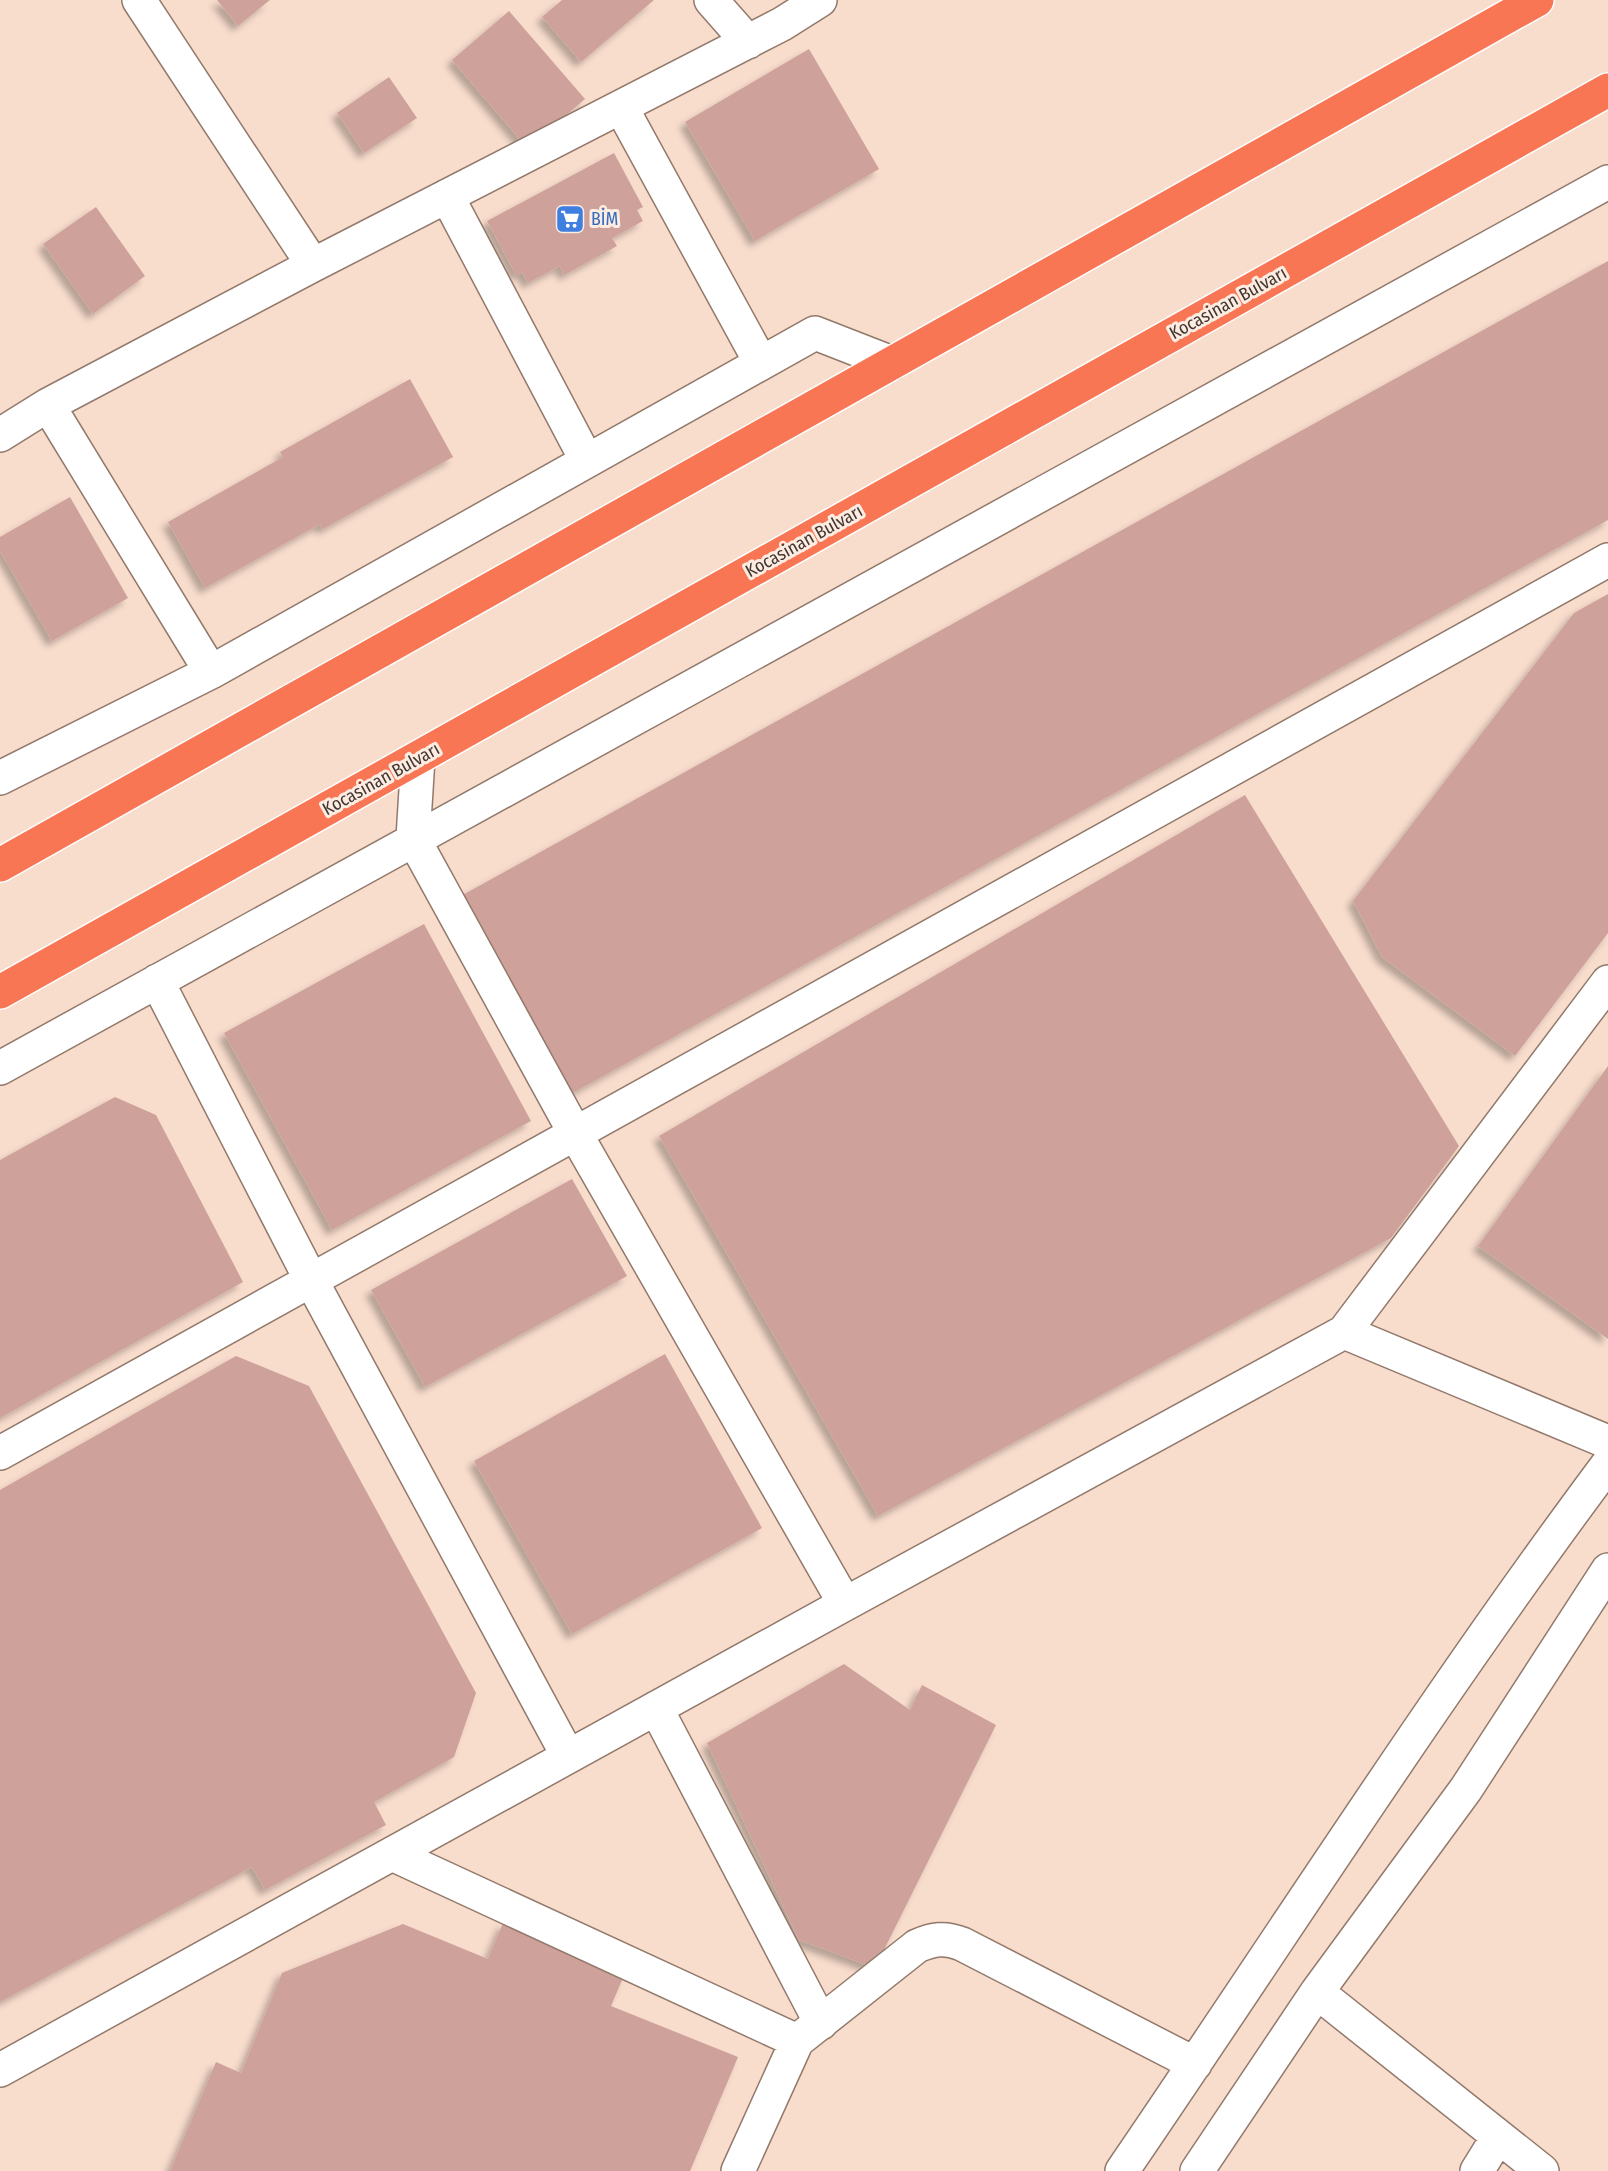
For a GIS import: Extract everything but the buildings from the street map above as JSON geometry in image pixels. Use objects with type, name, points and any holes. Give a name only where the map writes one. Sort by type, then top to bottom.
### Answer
[{"type":"highway","points":[[0,865],[1536,0]]},
{"type":"highway","name":"Kocasinan Bulvarı","points":[[0,992],[1608,90]]},
{"type":"street","points":[[139,0],[313,265]]},
{"type":"street","points":[[711,0],[748,42]]},
{"type":"street","points":[[0,435],[48,405],[313,265],[748,42],[820,0]]},
{"type":"street","points":[[621,107],[761,363]]},
{"type":"street","points":[[0,1068],[413,838],[1608,182]]},
{"type":"street","points":[[447,196],[587,461]]},
{"type":"street","points":[[0,778],[211,672],[814,333],[892,363]]},
{"type":"street","points":[[48,405],[211,672]]},
{"type":"street","points":[[0,1453],[1608,560]]},
{"type":"street","points":[[418,758],[413,838],[575,1133],[845,1604]]},
{"type":"street","points":[[156,981],[311,1280],[568,1756]]},
{"type":"street","points":[[0,2070],[568,1756],[1344,1332],[1608,982]]},
{"type":"street","points":[[1344,1332],[1608,1442]]},
{"type":"street","points":[[1122,2171],[1464,1664],[1538,1558],[1608,1464]]},
{"type":"street","points":[[1197,2171],[1317,1992],[1466,1790],[1608,1570]]},
{"type":"street","points":[[656,1708],[809,2032]]},
{"type":"street","points":[[392,1854],[809,2032]]},
{"type":"street","points":[[738,2171],[809,2032],[916,1946],[930,1940],[952,1940],[1195,2064]]},
{"type":"street","points":[[1317,1992],[1542,2171]]},
{"type":"street","points":[[1477,2171],[1498,2137]]},
{"type":"place","name":"BİM","points":[[570,219]]}]
